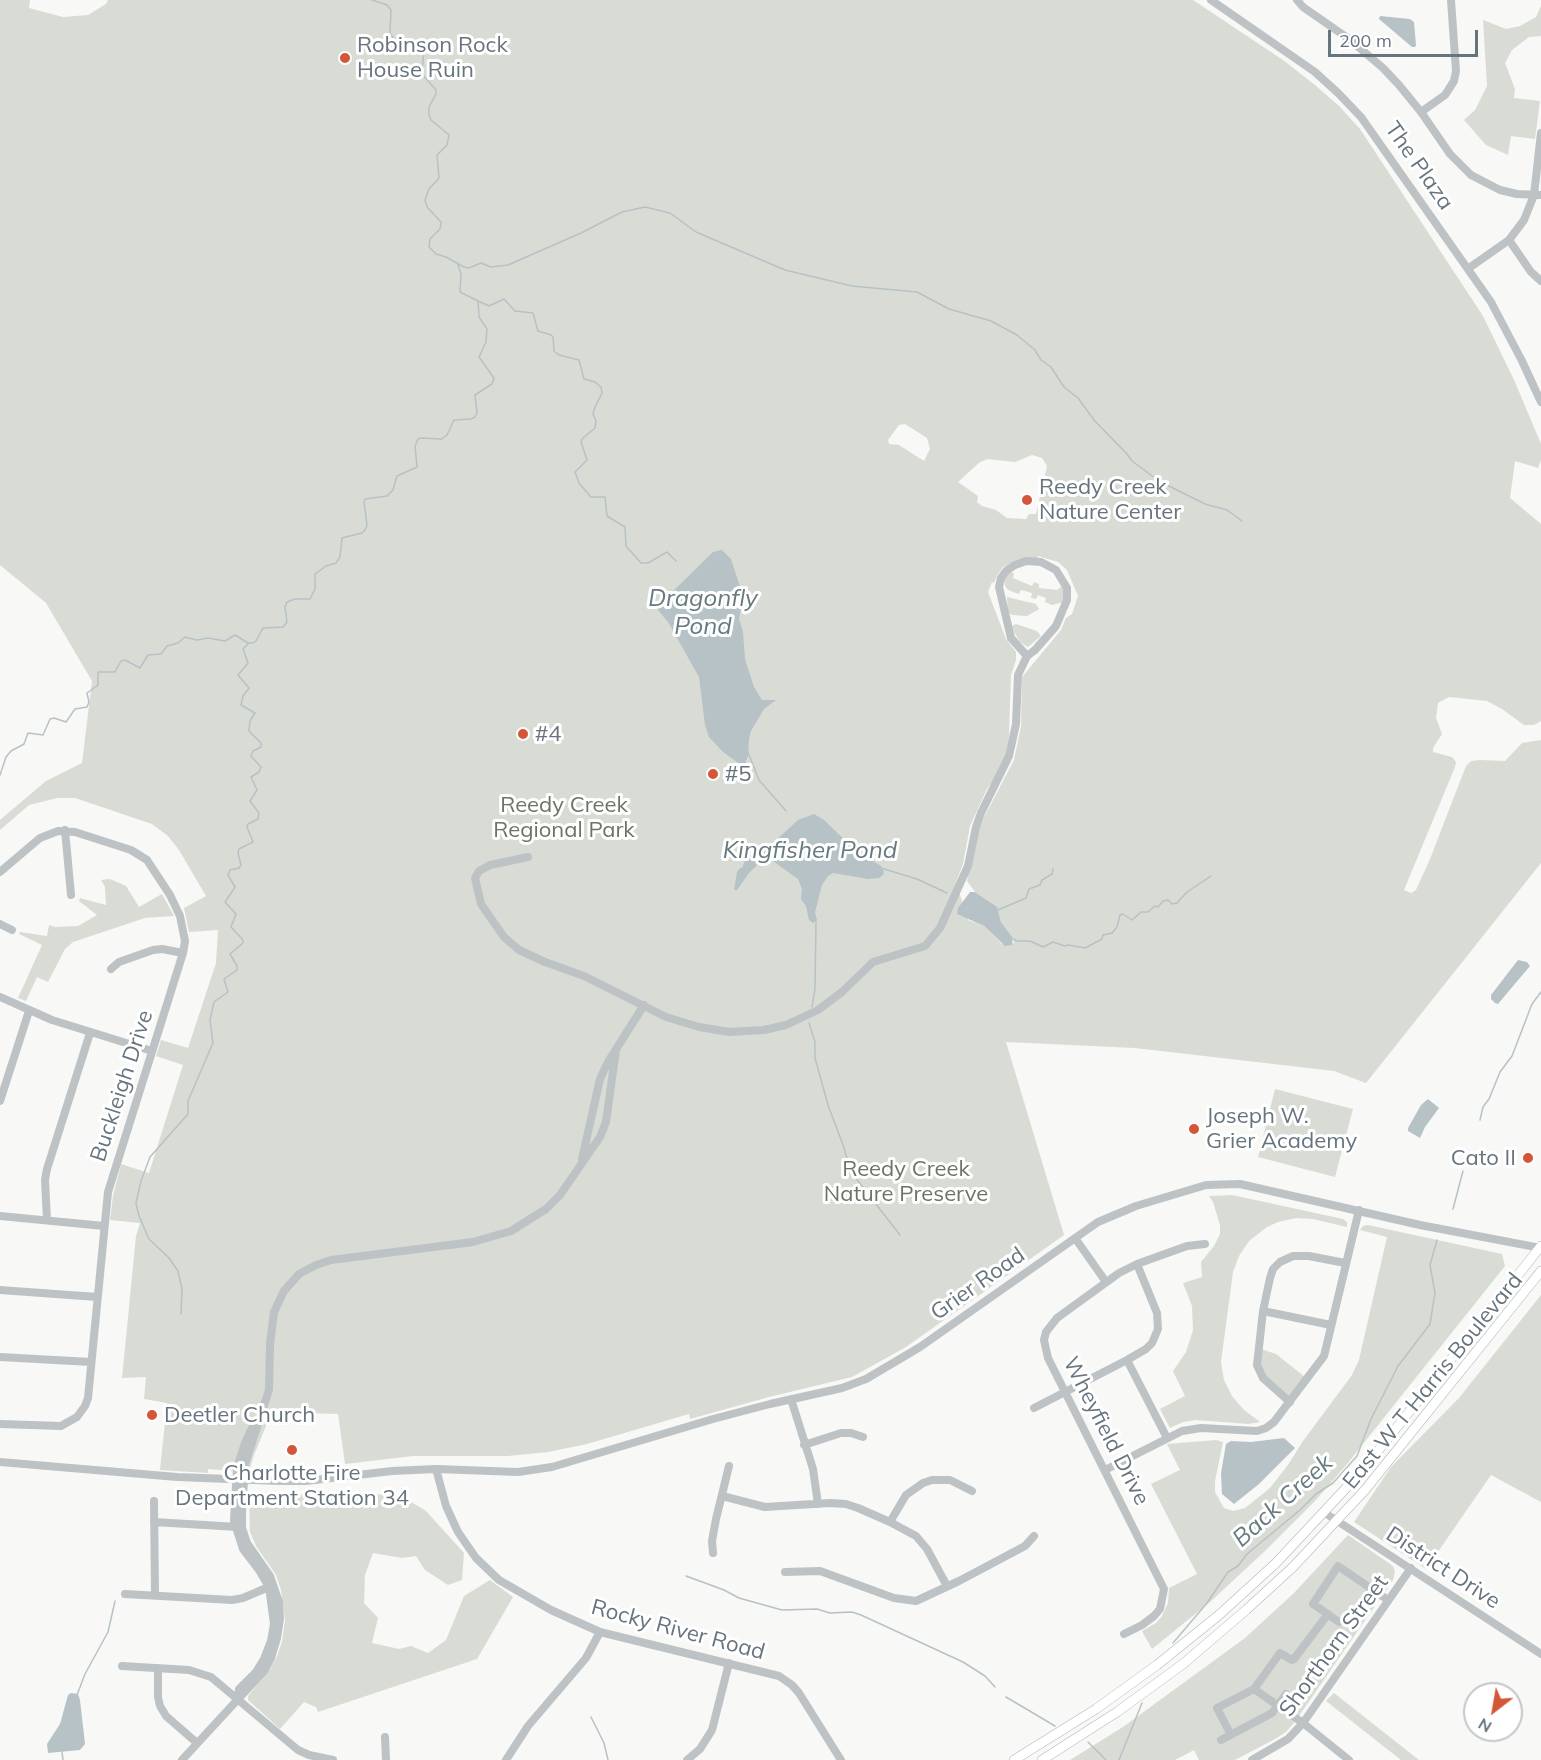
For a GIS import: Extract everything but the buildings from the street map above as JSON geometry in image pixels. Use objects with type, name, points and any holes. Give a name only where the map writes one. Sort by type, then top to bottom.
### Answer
[{"type":"main road","name":"East W T Harris Boulevard","points":[[1014,1760],[1096,1709],[1183,1645],[1264,1574],[1325,1513],[1368,1464],[1540,1247]]},
{"type":"main road","name":"East W T Harris Boulevard","points":[[1042,1760],[1117,1712],[1191,1657],[1267,1592],[1338,1521],[1386,1466],[1541,1271]]},
{"type":"street","name":"The Plaza","points":[[1211,0],[1315,72],[1350,105],[1376,135],[1469,268],[1501,320],[1541,402]]},
{"type":"street","points":[[1297,0],[1303,7],[1368,55],[1400,85],[1450,154],[1471,175],[1500,190],[1537,195]]},
{"type":"street","points":[[1421,112],[1444,95],[1454,81],[1456,71],[1451,0]]},
{"type":"street","points":[[1469,268],[1509,240],[1524,220],[1537,195],[1541,133]]},
{"type":"street","points":[[1509,240],[1541,281]]},
{"type":"street","points":[[528,857],[490,865],[479,871],[475,878],[481,904],[504,937],[519,950],[584,976],[666,1017],[699,1027],[729,1032],[764,1030],[786,1024],[818,1010],[842,992],[873,962],[925,946],[940,928],[968,866],[981,813],[1009,756],[1016,724],[1018,675],[1027,656],[1056,626],[1067,600],[1067,588],[1056,570],[1039,562],[1026,561],[1006,571],[999,587],[1011,638],[1027,656]]},
{"type":"street","points":[[0,872],[39,838],[65,830],[71,895]]},
{"type":"street","name":"Buckleigh Drive","points":[[0,1424],[55,1427],[72,1421],[81,1412],[88,1398],[108,1192],[185,941],[180,916],[170,895],[147,860],[131,850],[65,830]]},
{"type":"street","points":[[0,924],[12,930]]},
{"type":"street","points":[[111,969],[119,962],[153,950],[162,949],[183,953]]},
{"type":"street","points":[[0,998],[90,1033],[152,1051]]},
{"type":"street","points":[[575,1173],[584,1154],[600,1079],[644,1005]]},
{"type":"street","points":[[0,1101],[29,1011]]},
{"type":"street","points":[[47,1220],[45,1180],[47,1169],[90,1033]]},
{"type":"street","points":[[182,1760],[238,1698],[239,1689],[256,1672],[271,1641],[274,1624],[271,1585],[239,1528],[239,1479],[244,1443],[257,1422],[269,1390],[270,1344],[274,1312],[286,1288],[299,1274],[332,1260],[473,1242],[511,1231],[546,1209],[560,1195],[600,1137],[606,1122],[616,1050]]},
{"type":"street","name":"Grier Road","points":[[436,1469],[518,1472],[539,1470],[713,1419],[842,1388],[883,1370],[920,1347],[1075,1238],[1117,1212],[1218,1183],[1240,1184],[1428,1226],[1540,1247]]},
{"type":"street","points":[[1105,1470],[1191,1428],[1257,1431],[1274,1422],[1324,1356],[1359,1210]]},
{"type":"street","points":[[0,1216],[104,1226]]},
{"type":"street","points":[[1075,1238],[1106,1282]]},
{"type":"street","name":"Wheyfield Drive","points":[[1124,1634],[1142,1626],[1154,1616],[1160,1609],[1164,1588],[1048,1358],[1044,1340],[1046,1332],[1057,1318],[1106,1282],[1137,1264],[1187,1246],[1205,1244]]},
{"type":"street","points":[[1290,1402],[1263,1378],[1257,1365],[1263,1311],[1270,1278],[1280,1262],[1293,1256],[1309,1256],[1345,1263]]},
{"type":"street","points":[[1034,1407],[1146,1349],[1156,1336],[1157,1313],[1137,1264]]},
{"type":"street","points":[[0,1290],[98,1297]]},
{"type":"street","points":[[1263,1311],[1331,1325]]},
{"type":"street","points":[[0,1357],[91,1362]]},
{"type":"street","points":[[1127,1360],[1167,1438]]},
{"type":"street","points":[[791,1399],[813,1469],[818,1504]]},
{"type":"street","points":[[804,1445],[841,1433],[863,1437]]},
{"type":"street","points":[[0,1462],[177,1477],[239,1479],[306,1480],[436,1469]]},
{"type":"street","points":[[713,1553],[712,1541],[729,1466]]},
{"type":"street","name":"Rocky River Road","points":[[436,1469],[441,1491],[466,1546],[487,1569],[506,1584],[536,1602],[600,1632],[774,1674],[792,1685],[842,1760]]},
{"type":"street","points":[[441,1491],[443,1479],[447,1474],[456,1470]]},
{"type":"street","points":[[890,1522],[906,1495],[923,1483],[932,1480],[950,1480],[972,1491]]},
{"type":"street","points":[[722,1496],[765,1507],[846,1504],[890,1522],[922,1542],[948,1586]]},
{"type":"street","points":[[154,1501],[155,1595]]},
{"type":"street","name":"District Drive","points":[[1325,1513],[1541,1654]]},
{"type":"street","points":[[154,1522],[239,1528]]},
{"type":"street","points":[[785,1572],[820,1571],[894,1598],[909,1601],[924,1598],[948,1586],[1024,1546],[1034,1536]]},
{"type":"street","points":[[1339,1622],[1313,1604],[1338,1566],[1388,1600]]},
{"type":"street","name":"Shorthorn Street","points":[[1257,1759],[1288,1739],[1303,1724],[1411,1568]]},
{"type":"street","points":[[125,1594],[232,1600],[243,1598],[271,1585]]},
{"type":"street","points":[[1231,1735],[1217,1708],[1254,1689],[1280,1653],[1294,1659],[1328,1614]]},
{"type":"street","points":[[506,1760],[528,1726],[586,1658],[600,1632]]},
{"type":"street","points":[[687,1760],[700,1749],[712,1730],[729,1663]]},
{"type":"street","points":[[122,1666],[200,1672],[221,1684],[298,1750],[333,1760]]},
{"type":"street","points":[[158,1668],[160,1706],[166,1716],[197,1743]]},
{"type":"street","points":[[1254,1689],[1349,1760]]},
{"type":"street","points":[[1221,1740],[1272,1713],[1286,1694]]},
{"type":"street","points":[[385,1737],[386,1760]]},
{"type":"street","points":[[294,1760],[298,1750]]},
{"type":"green space","points":[[0,0],[30,0],[29,8],[63,17],[88,15],[106,4],[108,0],[1193,0],[1283,60],[1339,106],[1360,129],[1483,316],[1515,382],[1541,444],[1541,460],[1538,468],[1515,461],[1510,498],[1541,524],[1541,721],[1534,725],[1524,725],[1487,701],[1449,697],[1438,703],[1436,718],[1442,734],[1433,752],[1452,757],[1456,762],[1404,890],[1411,893],[1416,890],[1466,766],[1471,761],[1505,761],[1522,743],[1541,740],[1541,863],[1366,1083],[1334,1071],[1135,1048],[1006,1042],[1064,1235],[906,1347],[852,1377],[690,1419],[689,1414],[587,1444],[548,1452],[508,1456],[413,1456],[345,1464],[338,1414],[305,1413],[268,1421],[249,1472],[208,1469],[208,1473],[160,1470],[167,1403],[144,1399],[146,1377],[122,1378],[136,1236],[140,1223],[110,1220],[121,1164],[149,1173],[183,1065],[156,1056],[161,1040],[188,1048],[216,963],[218,930],[189,932],[184,908],[206,896],[179,850],[168,836],[152,824],[75,798],[57,798],[29,805],[0,830],[0,820],[46,781],[82,763],[92,681],[46,603],[0,565]],"holes":[[[905,424],[927,438],[930,449],[924,461],[899,445],[889,444],[888,440],[899,425]],[[1032,455],[1042,458],[1047,466],[1036,514],[1029,514],[1026,519],[1007,518],[996,510],[982,506],[977,502],[978,496],[958,482],[980,462],[988,459],[1015,462]],[[1038,556],[1058,562],[1067,570],[1078,596],[1072,614],[1066,618],[1061,630],[1022,677],[1021,726],[1014,760],[980,825],[967,881],[975,892],[996,907],[1001,922],[1014,943],[1002,944],[984,926],[968,920],[956,882],[963,864],[970,826],[1005,757],[1009,736],[1011,675],[1016,652],[1006,639],[988,592],[1003,567],[1019,560],[1038,559]]]},
{"type":"green space","points":[[1541,6],[1541,36],[1529,37],[1512,50],[1505,63],[1515,89],[1514,98],[1540,101],[1535,139],[1511,136],[1508,155],[1486,145],[1464,120],[1475,110],[1487,86],[1483,20],[1506,29],[1520,26],[1536,17]]},
{"type":"green space","points":[[1010,572],[1014,573],[1013,578],[1032,586],[1034,582],[1039,584],[1039,588],[1057,590],[1062,586],[1065,589],[1063,602],[1052,605],[1045,602],[1046,598],[1038,595],[1036,599],[1031,598],[1032,593],[1021,590],[1019,594],[1008,590],[1004,579]]},
{"type":"green space","points":[[1007,597],[1036,604],[1039,609],[1027,616],[1012,615],[1008,612]]},
{"type":"green space","points":[[1016,624],[1037,631],[1041,636],[1028,647],[1020,642],[1014,632],[1012,626]]},
{"type":"green space","points":[[110,879],[126,886],[139,907],[162,894],[174,916],[145,918],[73,942],[65,949],[48,982],[37,977],[26,1001],[18,998],[42,945],[19,934],[20,932],[47,936],[49,925],[78,926],[97,915],[79,901],[80,898],[106,905],[105,887],[101,880]]},
{"type":"green space","points":[[1275,1089],[1353,1109],[1335,1177],[1258,1157]]},
{"type":"green space","points":[[1232,1195],[1343,1219],[1347,1222],[1347,1227],[1313,1219],[1296,1218],[1267,1227],[1249,1241],[1239,1256],[1233,1272],[1221,1362],[1224,1380],[1232,1396],[1244,1410],[1260,1422],[1248,1424],[1196,1420],[1183,1422],[1170,1428],[1160,1409],[1185,1396],[1173,1371],[1186,1352],[1193,1330],[1192,1306],[1183,1283],[1202,1277],[1201,1262],[1220,1234],[1220,1225],[1209,1196]]},
{"type":"green space","points":[[1368,1225],[1502,1254],[1505,1266],[1316,1500],[1210,1602],[1152,1649],[1142,1631],[1156,1623],[1162,1616],[1168,1603],[1169,1588],[1197,1574],[1151,1484],[1180,1470],[1167,1444],[1216,1440],[1223,1442],[1215,1492],[1224,1508],[1233,1511],[1245,1508],[1270,1488],[1352,1375],[1359,1360],[1387,1237],[1360,1230],[1363,1226]]},
{"type":"green space","points":[[1541,1295],[1541,1502],[1491,1475],[1426,1569],[1354,1522],[1391,1467],[1459,1398]]},
{"type":"green space","points":[[1261,1349],[1276,1354],[1305,1377],[1289,1396],[1263,1374],[1260,1364]]},
{"type":"green space","points":[[351,1492],[396,1496],[426,1511],[464,1553],[462,1580],[448,1585],[425,1570],[416,1556],[402,1558],[373,1553],[365,1575],[364,1603],[378,1618],[372,1643],[399,1649],[411,1646],[428,1653],[446,1640],[464,1596],[490,1580],[513,1597],[477,1659],[318,1712],[316,1707],[304,1702],[280,1729],[248,1700],[248,1696],[270,1669],[277,1656],[282,1642],[285,1620],[281,1590],[276,1575],[256,1546],[250,1532],[249,1497],[252,1493],[293,1495]]},
{"type":"green space","points":[[1348,1535],[1393,1566],[1395,1572],[1393,1580],[1286,1732],[1235,1760],[1199,1760],[1194,1750],[1175,1760],[1070,1760],[1123,1727],[1245,1638],[1294,1593]]},
{"type":"green space","points":[[1334,1693],[1419,1760],[1401,1760],[1326,1701]]},
{"type":"water","points":[[1380,16],[1410,19],[1414,22],[1415,47],[1412,47],[1379,19]]},
{"type":"water","name":"Dragonfly Pond","points":[[722,550],[731,559],[743,596],[739,619],[743,632],[745,659],[754,687],[762,700],[776,700],[764,709],[751,731],[748,756],[745,764],[741,765],[723,752],[709,737],[705,725],[699,677],[668,622],[658,610],[662,602],[713,552]]},
{"type":"water","name":"Kingfisher Pond","points":[[814,814],[824,820],[855,850],[881,866],[883,875],[879,878],[868,879],[833,873],[828,876],[822,885],[815,912],[817,920],[813,923],[809,920],[806,906],[801,899],[802,889],[798,879],[770,859],[760,862],[737,890],[734,890],[737,872],[742,868],[746,858],[773,843],[798,820]]},
{"type":"water","points":[[970,892],[975,892],[997,907],[1001,922],[1013,938],[1012,945],[1005,946],[984,926],[957,914],[958,908]]},
{"type":"water","points":[[1518,960],[1527,962],[1530,966],[1498,1004],[1495,1003],[1491,995]]},
{"type":"water","points":[[1428,1099],[1439,1108],[1420,1138],[1408,1131],[1408,1128],[1421,1105]]},
{"type":"water","points":[[1284,1438],[1295,1448],[1259,1484],[1234,1504],[1222,1494],[1221,1473],[1226,1444],[1231,1441],[1251,1442]]},
{"type":"water","points":[[78,1694],[80,1700],[85,1744],[80,1750],[48,1753],[47,1744],[60,1724],[68,1695]]},
{"type":"waterway","points":[[372,0],[387,5],[391,10],[390,33],[394,39],[424,49],[422,74],[436,90],[429,107],[429,115],[431,120],[449,135],[447,145],[437,155],[439,178],[429,189],[425,200],[427,207],[441,222],[440,229],[430,239],[429,247],[436,254],[469,268],[481,263],[491,267],[508,265],[622,212],[645,207],[670,213],[696,232],[785,270],[852,286],[917,292],[949,309],[991,321],[1017,335],[1051,367],[1064,387],[1078,398],[1094,420],[1132,461],[1159,481],[1205,504],[1227,510],[1242,521]]},
{"type":"waterway","points":[[0,775],[6,757],[11,751],[24,744],[28,733],[43,735],[50,719],[66,722],[75,709],[87,707],[89,702],[87,693],[98,685],[98,672],[115,672],[121,661],[125,660],[140,668],[148,655],[161,654],[167,646],[178,643],[185,637],[225,641],[235,635],[248,643],[253,643],[263,628],[283,627],[287,622],[285,607],[287,602],[295,599],[310,599],[315,589],[315,574],[326,566],[336,563],[340,557],[342,538],[362,533],[365,530],[367,525],[365,499],[387,496],[393,490],[397,476],[417,467],[415,446],[418,439],[442,439],[447,435],[454,420],[475,417],[477,413],[475,395],[492,384],[494,378],[479,357],[486,342],[487,329],[479,317],[478,301],[460,292],[461,274],[458,265]]},
{"type":"waterway","points":[[478,301],[489,306],[504,299],[515,311],[533,313],[538,331],[553,337],[554,351],[559,355],[579,360],[584,379],[595,382],[601,387],[602,393],[593,414],[596,421],[595,428],[581,442],[587,460],[575,472],[579,483],[591,497],[605,497],[607,516],[625,527],[626,546],[641,563],[648,563],[667,552],[676,561]]},
{"type":"waterway","points":[[181,1314],[182,1289],[178,1271],[169,1258],[149,1239],[136,1203],[150,1157],[188,1114],[188,1101],[213,1043],[210,1020],[214,1002],[228,992],[224,979],[237,970],[230,954],[243,943],[231,927],[236,914],[225,902],[235,887],[228,875],[230,870],[239,868],[241,865],[239,849],[253,842],[247,827],[248,824],[258,819],[259,813],[250,801],[257,790],[251,777],[259,772],[261,767],[251,756],[253,751],[261,747],[261,743],[249,731],[250,721],[255,713],[241,705],[243,696],[249,688],[238,675],[248,663],[243,649],[248,644]]},
{"type":"waterway","points":[[747,750],[759,780],[786,811]]},
{"type":"waterway","points":[[881,868],[917,879],[947,893]]},
{"type":"waterway","points":[[998,910],[1026,898],[1029,889],[1040,885],[1042,880],[1052,874],[1053,869]]},
{"type":"waterway","points":[[1014,939],[1030,941],[1043,947],[1053,942],[1085,948],[1102,939],[1103,935],[1112,933],[1117,927],[1120,915],[1123,914],[1132,920],[1141,912],[1148,912],[1155,906],[1158,907],[1163,901],[1177,903],[1187,892],[1211,876]]},
{"type":"waterway","points":[[812,1007],[815,989],[816,922]]},
{"type":"waterway","name":"Back Creek","points":[[1480,1120],[1483,1107],[1489,1099],[1500,1072],[1512,1056],[1532,1004],[1541,992]]},
{"type":"waterway","points":[[809,1023],[815,1042],[815,1058],[828,1105],[851,1172],[900,1235]]},
{"type":"waterway","name":"Back Creek","points":[[1453,1209],[1463,1171]]},
{"type":"waterway","name":"Back Creek","points":[[1173,1643],[1207,1603],[1228,1572],[1238,1566],[1247,1554],[1316,1494],[1333,1483],[1357,1456],[1371,1419],[1398,1366],[1430,1324],[1435,1293],[1430,1265],[1437,1240]]},
{"type":"waterway","points":[[686,1576],[739,1598],[782,1610],[817,1609],[830,1613],[852,1612],[861,1615],[963,1662],[985,1676],[995,1687]]},
{"type":"waterway","points":[[77,1695],[85,1674],[108,1632],[115,1601]]},
{"type":"waterway","points":[[1006,1697],[1055,1726]]},
{"type":"waterway","name":"Back Creek","points":[[1119,1760],[1142,1703]]},
{"type":"waterway","points":[[591,1717],[604,1743],[608,1760]]},
{"type":"waterway","points":[[1088,1742],[1106,1760]]},
{"type":"waterway","points":[[62,1752],[63,1760]]},
{"type":"place","name":"Robinson Rock House Ruin","points":[[345,58]]},
{"type":"place","name":"Reedy Creek Nature Center","points":[[1027,500]]},
{"type":"place","name":"#4","points":[[523,734]]},
{"type":"place","name":"#5","points":[[713,774]]},
{"type":"place","name":"Joseph W. Grier Academy","points":[[1194,1129]]},
{"type":"place","name":"Cato II","points":[[1528,1158]]},
{"type":"place","name":"Deetler Church","points":[[152,1415]]},
{"type":"place","name":"Charlotte Fire Department Station 34","points":[[292,1450]]},
{"type":"park label","name":"Reedy Creek Regional Park","points":[[564,818]]},
{"type":"park label","name":"Reedy Creek Nature Preserve","points":[[906,1182]]}]
